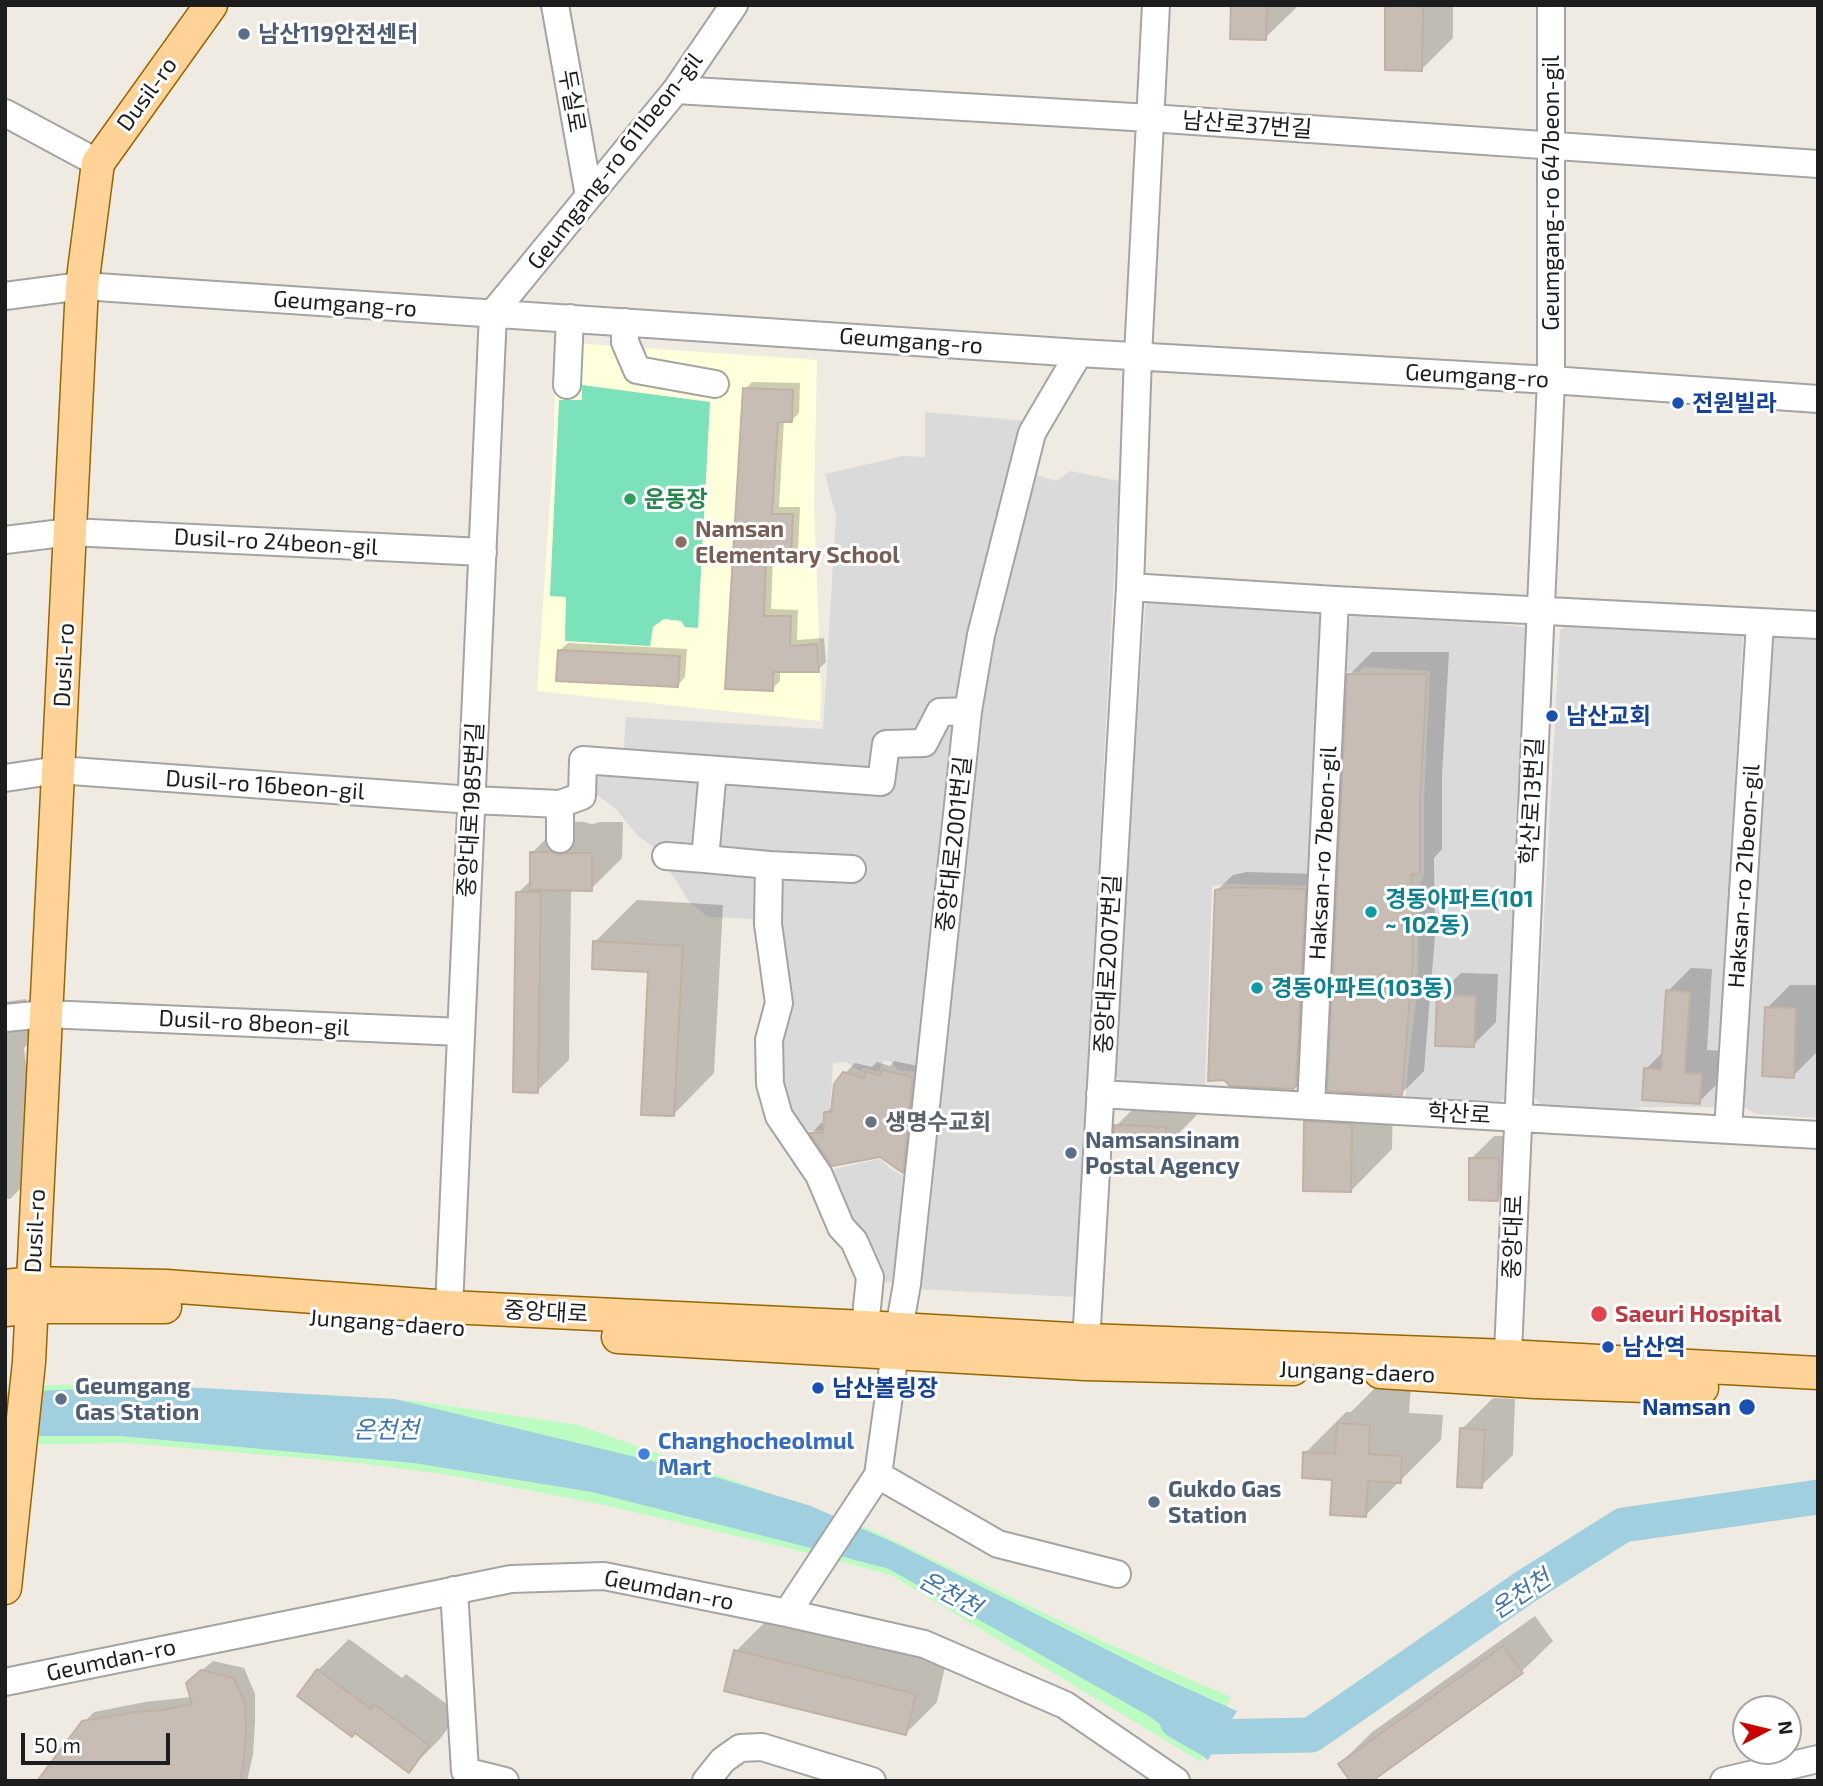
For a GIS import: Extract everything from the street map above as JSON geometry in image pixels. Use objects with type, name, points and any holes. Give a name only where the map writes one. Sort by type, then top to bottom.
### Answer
[{"type":"main road","name":"Dusil-ro","points":[[5,1588],[29,1362],[19,1296],[46,1014],[82,286],[98,163],[211,5]]},
{"type":"main road","name":"중앙대로","points":[[19,1296],[166,1286],[449,1307],[865,1327],[897,1341]]},
{"type":"main road","name":"Jungang-daero","points":[[19,1296],[440,1327],[897,1341],[1374,1371],[1507,1368],[1818,1373]]},
{"type":"main road","name":"Jungang-daero","points":[[1507,1368],[1818,1392]]},
{"type":"street","name":"Geumgang-ro 611beon-gil","points":[[493,313],[676,90],[734,5]]},
{"type":"street","name":"중앙대로2007번길","points":[[1086,1352],[1130,587],[1138,356],[1156,5]]},
{"type":"street","name":"Geumgang-ro 647beon-gil","points":[[1550,5],[1551,380]]},
{"type":"street","name":"두실로","points":[[558,8],[589,196]]},
{"type":"street","name":"남산로37번길","points":[[676,90],[1150,118],[1818,164]]},
{"type":"street","points":[[5,113],[98,163]]},
{"type":"street","name":"Geumgang-ro","points":[[5,296],[82,286],[1818,399]]},
{"type":"street","name":"중앙대로1985번길","points":[[449,1307],[493,313]]},
{"type":"street","points":[[567,385],[570,318]]},
{"type":"street","points":[[625,322],[625,342],[637,370],[715,384]]},
{"type":"street","name":"중앙대로2001번길","points":[[897,1341],[909,1271],[968,711],[981,635],[1032,433],[1079,353]]},
{"type":"street","name":"학산로13번길","points":[[1517,1118],[1551,380]]},
{"type":"street","name":"Dusil-ro 24beon-gil","points":[[5,540],[70,532],[483,552]]},
{"type":"street","points":[[1130,587],[1818,625]]},
{"type":"street","name":"Haksan-ro 7beon-gil","points":[[1311,1106],[1335,600]]},
{"type":"street","name":"Haksan-ro 21beon-gil","points":[[1728,1130],[1760,623]]},
{"type":"street","points":[[560,839],[560,804],[582,796],[583,760],[881,782],[886,744],[924,743],[940,712],[968,711]]},
{"type":"street","points":[[705,859],[713,769]]},
{"type":"street","name":"Dusil-ro 16beon-gil","points":[[5,778],[58,771],[560,804]]},
{"type":"street","points":[[666,856],[852,869]]},
{"type":"street","points":[[769,865],[768,924],[779,1003],[769,1040],[770,1084],[779,1115],[819,1175],[841,1227],[854,1241],[870,1277],[865,1327]]},
{"type":"street","name":"Dusil-ro 8beon-gil","points":[[5,1018],[46,1014],[461,1032]]},
{"type":"street","name":"학산로","points":[[1100,1094],[1818,1135]]},
{"type":"street","name":"중앙대로","points":[[1507,1368],[1517,1118]]},
{"type":"street","points":[[787,1613],[878,1475],[897,1341]]},
{"type":"street","points":[[878,1475],[998,1544],[1117,1574]]},
{"type":"street","name":"Geumdan-ro","points":[[5,1682],[511,1579],[604,1576],[923,1644],[1065,1705],[1176,1781]]},
{"type":"street","points":[[454,1590],[466,1776],[505,1781]]},
{"type":"street","points":[[706,1781],[723,1759],[740,1748],[762,1747],[872,1781]]},
{"type":"street","points":[[1724,1781],[1806,1768]]},
{"type":"shaded area","name":"Namsan Elementary School","points":[[585,344],[817,360],[814,503],[820,721],[537,691],[552,475],[557,348],[578,348]]},
{"type":"shaded area","points":[[925,412],[1027,421],[1007,502],[995,515],[993,547],[965,701],[929,701],[929,722],[869,773],[623,756],[626,717],[823,729],[836,516],[825,474],[903,456],[925,457]]},
{"type":"shaded area","points":[[1070,471],[1119,481],[1075,1297],[917,1289],[991,641],[1030,473],[1056,481]]},
{"type":"shaded area","points":[[1146,599],[1320,605],[1309,886],[1212,886],[1205,1088],[1121,1082],[1113,1073]]},
{"type":"shaded area","points":[[1359,609],[1393,610],[1530,628],[1504,1098],[1492,1109],[1405,1104],[1417,993],[1420,885],[1424,874],[1424,799],[1430,671],[1363,667],[1359,672],[1342,671],[1348,620]]},
{"type":"shaded area","points":[[1572,618],[1743,634],[1717,1107],[1642,1107],[1625,1111],[1545,1109],[1534,1097],[1560,631]]},
{"type":"shaded area","points":[[1782,630],[1818,633],[1818,1118],[1755,1114],[1744,1107],[1769,641]]},
{"type":"shaded area","points":[[944,723],[961,724],[924,1073],[898,1070],[891,1062],[884,1060],[879,1072],[863,1068],[861,1072],[846,1062],[833,1063],[830,1111],[823,1111],[822,1131],[803,1131],[775,1092],[775,873],[717,855],[721,776],[885,791],[890,755]]},
{"type":"shaded area","points":[[590,765],[706,773],[699,853],[656,849],[637,835],[616,809],[589,789]]},
{"type":"shaded area","points":[[664,862],[764,867],[761,919],[708,917],[690,903]]},
{"type":"shaded area","points":[[880,1159],[907,1178],[903,1284],[876,1281],[829,1170]]},
{"type":"green space","name":"운동장","points":[[582,385],[710,402],[698,628],[685,627],[681,621],[664,619],[653,627],[650,646],[565,641],[566,597],[550,596],[559,400],[582,400]]},
{"type":"green space","name":"온천천","points":[[117,1384],[415,1401],[578,1425],[872,1530],[1102,1641],[1231,1697],[1201,1762],[891,1575],[595,1503],[449,1475],[359,1463],[127,1443],[5,1445],[5,1386]]},
{"type":"water","name":"온천천","points":[[167,1386],[395,1399],[702,1473],[811,1506],[897,1544],[1157,1675],[1237,1711],[1208,1760],[1149,1716],[889,1569],[592,1492],[414,1463],[120,1436],[5,1436],[5,1392]]},
{"type":"building","points":[[1231,5],[1267,5],[1266,40],[1230,39]]},
{"type":"building","points":[[1385,5],[1423,5],[1422,71],[1385,70]]},
{"type":"building","points":[[743,388],[793,390],[792,422],[778,422],[772,514],[793,514],[791,558],[766,558],[764,616],[791,616],[790,646],[817,644],[819,672],[773,672],[773,691],[725,689]]},
{"type":"building","points":[[558,650],[680,656],[678,687],[556,681]]},
{"type":"building","name":"경동아파트(101 ~ 102동)","points":[[1347,674],[1427,674],[1420,800],[1420,874],[1411,875],[1413,960],[1402,1095],[1327,1091]]},
{"type":"building","points":[[530,852],[552,852],[559,855],[592,853],[592,891],[530,890]]},
{"type":"building","name":"경동아파트(103동)","points":[[1231,887],[1306,889],[1296,1086],[1293,1089],[1230,1086],[1224,1080],[1208,1081],[1215,890]]},
{"type":"building","points":[[516,892],[541,892],[538,1093],[513,1092]]},
{"type":"building","points":[[593,941],[683,946],[674,1116],[641,1115],[648,972],[592,969]]},
{"type":"building","points":[[1666,990],[1690,992],[1685,1073],[1702,1074],[1700,1104],[1642,1100],[1644,1068],[1661,1070]]},
{"type":"building","points":[[1437,995],[1476,996],[1474,1047],[1435,1046]]},
{"type":"building","points":[[1765,1007],[1796,1008],[1794,1078],[1762,1076]]},
{"type":"building","name":"생명수교회","points":[[882,1070],[913,1077],[903,1173],[880,1157],[832,1166],[809,1133],[823,1133],[824,1112],[831,1112],[834,1084],[843,1072],[864,1078],[866,1071],[880,1076]]},
{"type":"building","points":[[1304,1121],[1352,1124],[1351,1192],[1303,1191]]},
{"type":"building","points":[[1114,1125],[1166,1127],[1165,1149],[1113,1148]]},
{"type":"building","points":[[1469,1158],[1499,1158],[1498,1201],[1469,1200]]},
{"type":"building","points":[[1337,1423],[1370,1425],[1369,1454],[1402,1456],[1401,1483],[1368,1481],[1366,1517],[1330,1515],[1332,1480],[1302,1478],[1303,1452],[1335,1454]]},
{"type":"building","points":[[1460,1428],[1485,1430],[1482,1488],[1457,1487]]},
{"type":"building","points":[[1503,1646],[1523,1673],[1372,1781],[1350,1781],[1338,1764]]},
{"type":"building","points":[[734,1650],[916,1694],[906,1735],[724,1691]]},
{"type":"building","points":[[317,1669],[371,1709],[374,1704],[429,1745],[409,1773],[355,1733],[352,1737],[297,1696]]},
{"type":"building","points":[[201,1670],[234,1678],[245,1704],[246,1733],[240,1781],[37,1781],[82,1721],[192,1704],[186,1683]]},
{"type":"waterway","name":"온천천","points":[[1177,1721],[1205,1737],[1311,1735],[1525,1587],[1623,1525],[1818,1497]]},
{"type":"place","name":"남산119안전센터","points":[[244,34]]},
{"type":"place","name":"전원빌라","points":[[1678,403]]},
{"type":"place","name":"운동장","points":[[630,499]]},
{"type":"place","name":"Namsan Elementary School","points":[[681,542]]},
{"type":"place","name":"남산교회","points":[[1552,716]]},
{"type":"place","name":"경동아파트(101 ~ 102동)","points":[[1371,912]]},
{"type":"place","name":"경동아파트(103동)","points":[[1257,988]]},
{"type":"place","name":"생명수교회","points":[[871,1122]]},
{"type":"place","name":"Namsansinam Postal Agency","points":[[1071,1153]]},
{"type":"place","name":"Saeuri Hospital","points":[[1599,1314]]},
{"type":"place","name":"남산역","points":[[1608,1347]]},
{"type":"place","name":"남산볼링장","points":[[818,1388]]},
{"type":"place","name":"Geumgang Gas Station","points":[[61,1399]]},
{"type":"place","name":"Namsan","points":[[1747,1407]]},
{"type":"place","name":"Changhocheolmul Mart","points":[[644,1454]]},
{"type":"place","name":"Gukdo Gas Station","points":[[1154,1502]]}]
